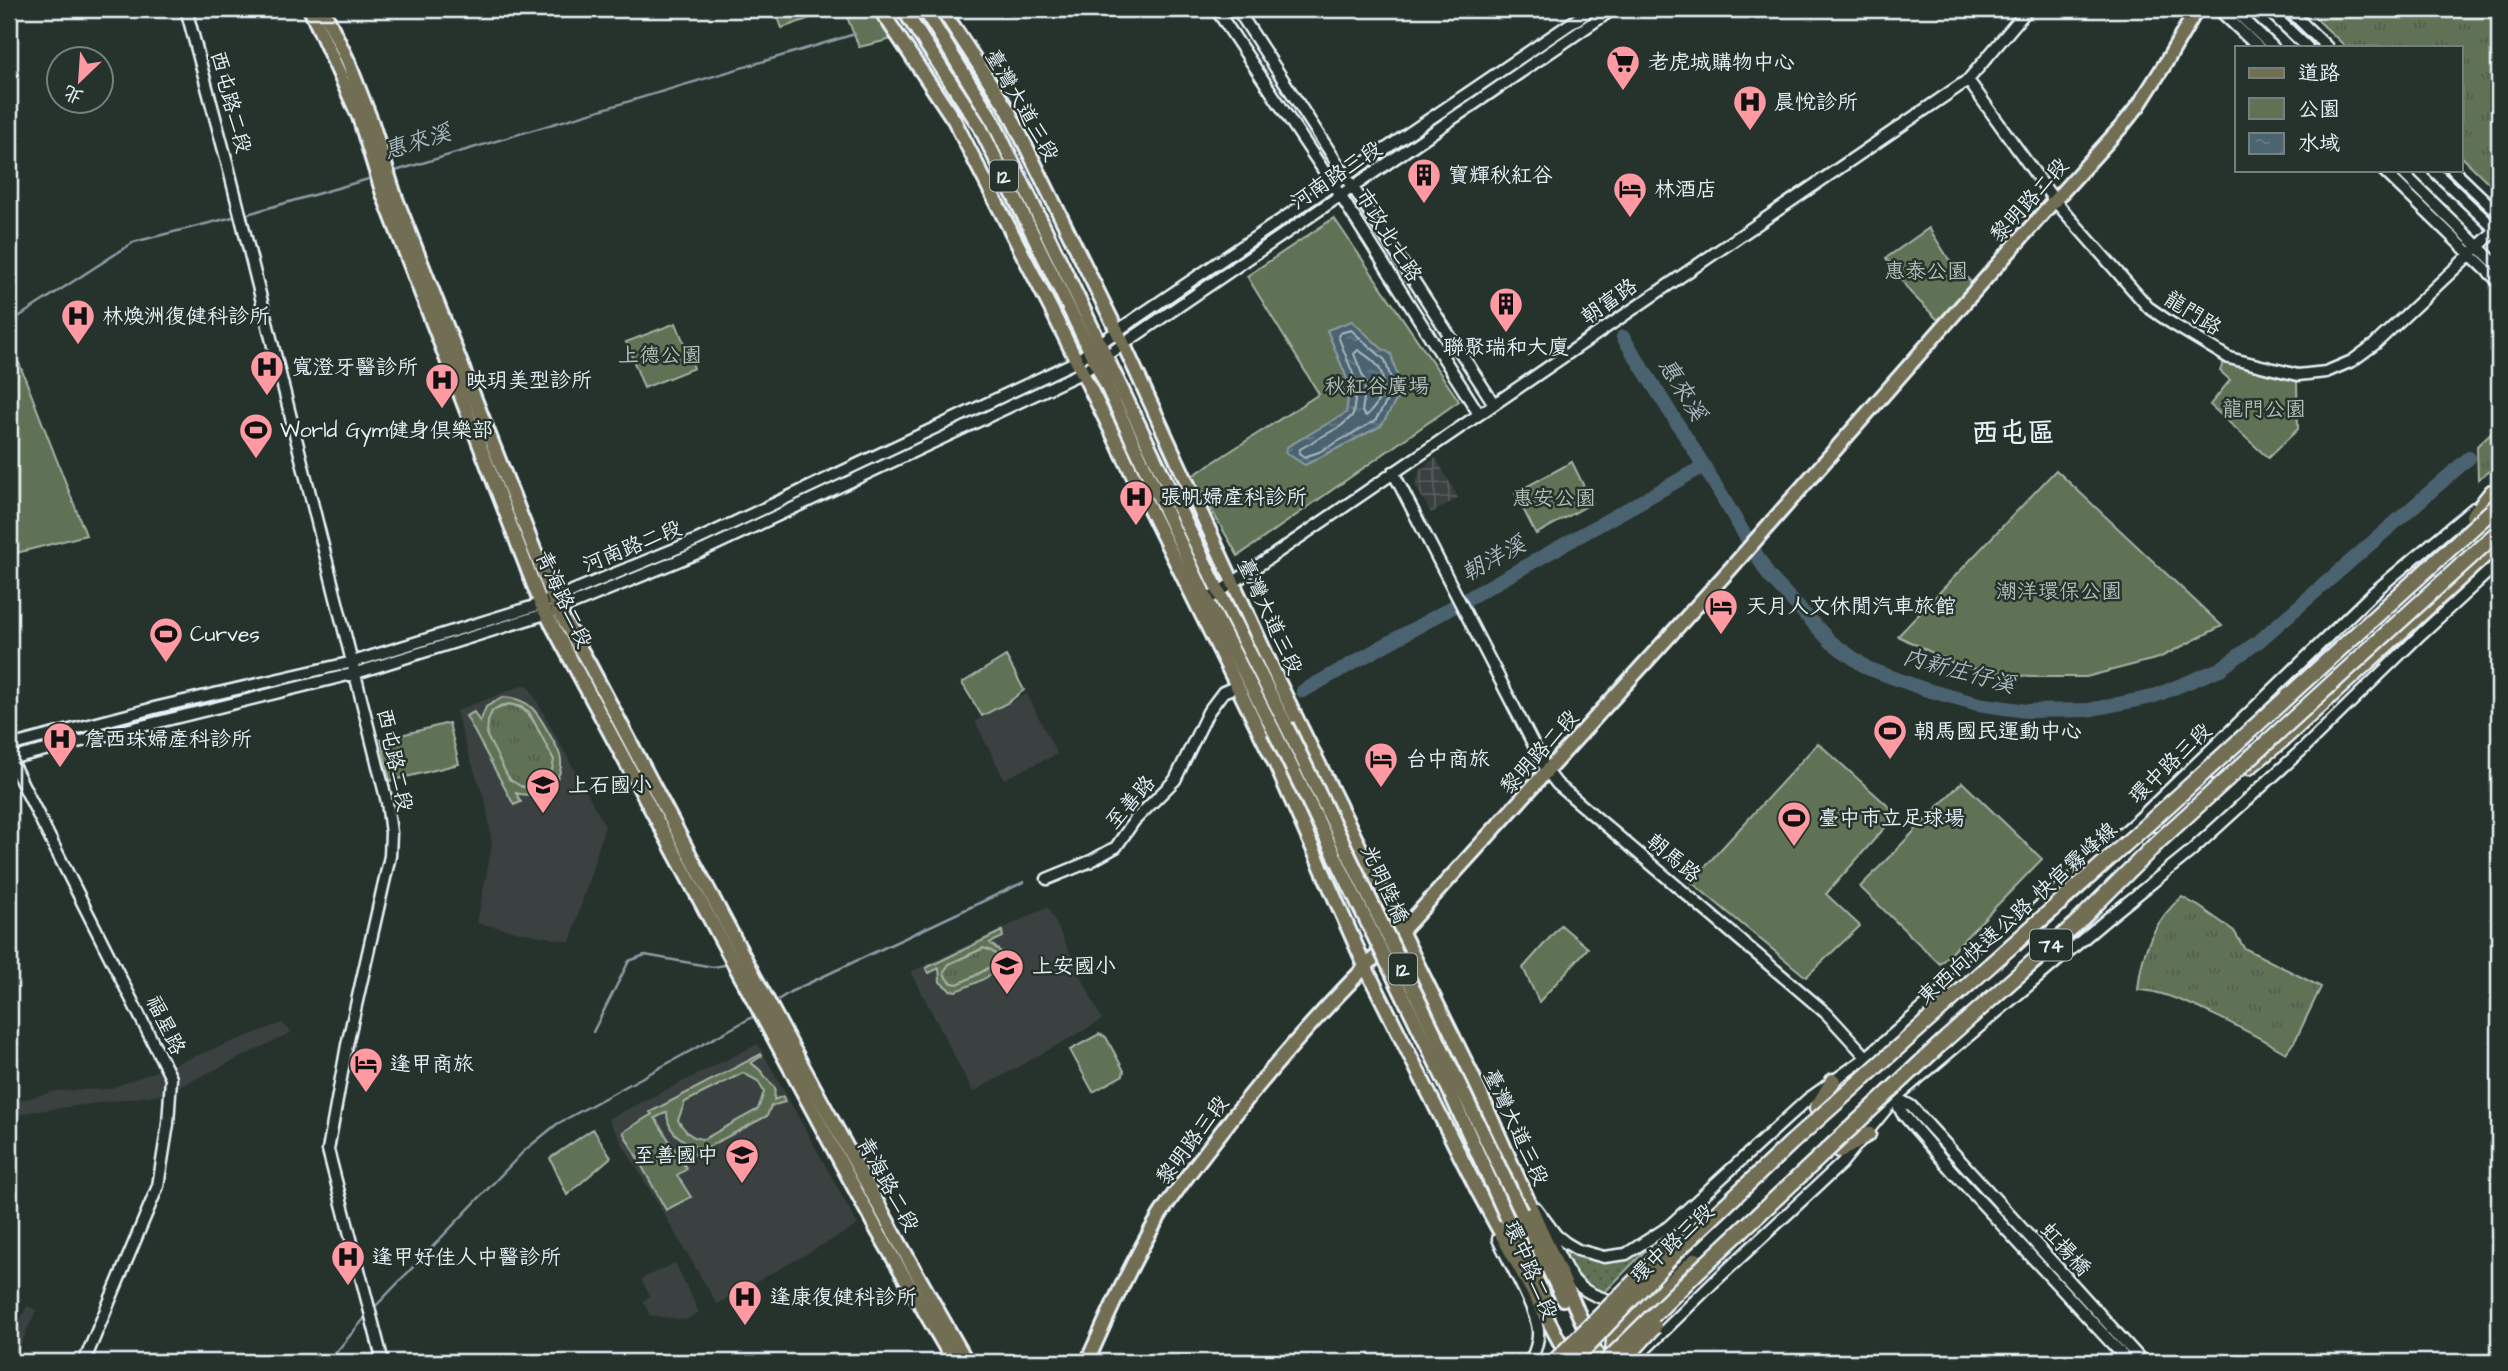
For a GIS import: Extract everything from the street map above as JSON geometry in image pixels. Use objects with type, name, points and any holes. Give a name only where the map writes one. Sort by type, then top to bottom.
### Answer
[{"type":"highway","points":[[2150,822],[2155,810],[2209,758],[2497,494]]},
{"type":"highway","name":"東西向快速公路 快官霧峰線","points":[[1573,1362],[1678,1250],[1791,1143],[2150,822],[2497,494]]},
{"type":"highway","name":"東西向快速公路 快官霧峰線","points":[[1606,1362],[1696,1273],[1947,1038],[2077,923],[2159,841],[2499,531]]},
{"type":"highway","points":[[2159,841],[2178,829],[2281,741],[2499,542]]},
{"type":"highway","name":"74","points":[[1555,1362],[1674,1241],[1817,1108],[1833,1081]]},
{"type":"highway","points":[[1622,1362],[1705,1277],[1840,1150],[1868,1134]]},
{"type":"highway","points":[[1612,1362],[1614,1341],[1622,1327],[1693,1256]]},
{"type":"highway","name":"74","points":[[1592,1341],[1599,1317]]},
{"type":"main road","points":[[310,9],[381,168]]},
{"type":"main road","points":[[323,9],[348,61],[372,123],[381,168]]},
{"type":"main road","name":"臺灣大道三段","points":[[880,9],[954,120],[1051,309],[1078,368],[1280,728],[1276,765]]},
{"type":"main road","name":"臺灣大道三段","points":[[903,9],[980,127],[1095,346],[1107,355],[1207,600],[1235,687],[1276,765],[1365,966],[1479,1193],[1554,1324]]},
{"type":"main road","name":"臺灣大道三段","points":[[924,9],[993,121],[1095,346],[1096,363],[1207,600]]},
{"type":"main road","name":"臺灣大道三段","points":[[942,9],[1008,110],[1123,343],[1233,583],[1400,933],[1472,1075],[1600,1362]]},
{"type":"main road","name":"黎明路二段","points":[[1365,966],[1400,933],[1737,560],[2139,105],[2197,9]]},
{"type":"main road","name":"青海路二段","points":[[381,168],[388,193],[550,607],[589,664],[877,1230],[954,1362]]},
{"type":"main road","name":"光明陸橋","points":[[1280,728],[1521,1212]]},
{"type":"main road","name":"光明陸橋","points":[[1280,728],[1449,1090],[1554,1324]]},
{"type":"main road","name":"黎明路三段","points":[[1087,1362],[1159,1218],[1188,1174],[1291,1046],[1365,966]]},
{"type":"main road","name":"青海路二段","points":[[774,1026],[967,1362]]},
{"type":"main road","name":"臺灣大道三段","points":[[1521,1212],[1594,1362]]},
{"type":"main road","name":"12","points":[[1554,1324],[1573,1362]]},
{"type":"street","name":"西屯路二段","points":[[186,9],[387,802],[391,834],[390,856],[347,1045],[328,1150],[383,1362]]},
{"type":"street","name":"市政北七路","points":[[1216,9],[1340,195],[1479,414]]},
{"type":"street","name":"市政北七路","points":[[1237,9],[1494,404]]},
{"type":"street","name":"河南路三段","points":[[1078,368],[1096,363],[1340,195],[1351,181],[1592,9]]},
{"type":"street","name":"河南路三段","points":[[1117,331],[1334,186],[1351,181],[1612,9]]},
{"type":"street","name":"朝富路","points":[[1207,600],[1968,80],[2028,9]]},
{"type":"street","points":[[2218,9],[2257,46]]},
{"type":"street","points":[[2233,9],[2272,46]]},
{"type":"street","points":[[2267,9],[2306,46]]},
{"type":"street","points":[[2288,9],[2326,46]]},
{"type":"street","name":"龍門路","points":[[1968,80],[2054,200],[2148,307],[2229,358],[2298,375],[2326,372],[2352,361],[2375,344],[2477,244],[2496,229],[2499,215]]},
{"type":"street","points":[[2386,172],[2467,255],[2499,282]]},
{"type":"street","points":[[2402,172],[2499,267]]},
{"type":"street","points":[[2435,172],[2496,229]]},
{"type":"street","points":[[2455,172],[2499,215]]},
{"type":"street","name":"河南路二段","points":[[9,759],[356,673],[550,607],[702,551],[1078,368],[1095,346],[1117,331]]},
{"type":"street","name":"朝馬路","points":[[1393,471],[1547,771],[1557,784],[1827,1014],[1883,1077],[1902,1113],[1952,1171]]},
{"type":"street","name":"環中路三段","points":[[1510,1157],[1544,1221],[1556,1235],[1578,1250],[1604,1257],[1616,1257],[1635,1250],[1668,1227],[1808,1099],[1867,1057],[2139,820],[2374,592],[2497,494]]},
{"type":"street","name":"環中路三段","points":[[1510,1157],[1569,1276],[1579,1287],[1595,1297],[1632,1302],[1644,1297],[1693,1256],[1883,1077],[2499,515]]},
{"type":"street","name":"環中路三段","points":[[1883,1077],[2499,522]]},
{"type":"street","points":[[1632,1362],[1841,1164],[1895,1098],[2190,852],[2304,748],[2499,562]]},
{"type":"street","name":"河南路二段","points":[[9,746],[158,707],[353,662],[550,607]]},
{"type":"street","points":[[2282,683],[2296,699]]},
{"type":"street","name":"至善路","points":[[1047,879],[1091,861],[1116,847],[1134,821],[1175,780],[1208,712],[1223,692],[1235,687]]},
{"type":"street","name":"福星路","points":[[9,759],[171,1078],[169,1124],[158,1186],[83,1362]]},
{"type":"street","name":"朝馬路","points":[[1895,1098],[1911,1106],[1961,1163]]},
{"type":"street","name":"虹揚橋","points":[[1961,1163],[2143,1362]]},
{"type":"street","name":"虹揚橋","points":[[1952,1171],[2129,1362]]},
{"type":"street","points":[[1479,1193],[1554,1339],[1557,1346],[1555,1362]]},
{"type":"street","name":"環中路二段","points":[[1479,1193],[1535,1317],[1538,1333],[1536,1350],[1530,1362]]},
{"type":"street","points":[[1668,1227],[1715,1281]]},
{"type":"shaded area","points":[[1436,458],[1458,498],[1431,513],[1415,485],[1420,469]]},
{"type":"shaded area","name":"上石國小","points":[[528,685],[605,826],[570,942],[477,923],[492,845],[486,803],[456,711]]},
{"type":"shaded area","points":[[1027,694],[1057,754],[1004,779],[975,721]]},
{"type":"shaded area","name":"上安國小","points":[[1048,907],[1102,1020],[973,1092],[911,972]]},
{"type":"shaded area","points":[[282,1023],[292,1032],[165,1094],[30,1112],[17,1116],[9,1127],[9,1103],[56,1091],[109,1089]]},
{"type":"shaded area","name":"至善國中","points":[[758,1044],[858,1225],[717,1304],[608,1119]]},
{"type":"shaded area","points":[[675,1263],[699,1312],[685,1320],[650,1315],[643,1301],[650,1296],[641,1279]]},
{"type":"shaded area","points":[[27,1306],[36,1310],[13,1362],[9,1362],[9,1343]]},
{"type":"green space","points":[[775,9],[792,9],[794,14],[808,9],[836,9],[782,28]]},
{"type":"green space","points":[[2306,9],[2499,9],[2499,193],[2462,157],[2462,46],[2345,46]]},
{"type":"green space","points":[[873,10],[892,39],[859,47],[847,17]]},
{"type":"green space","name":"秋紅谷廣場","points":[[1334,218],[1459,401],[1238,556],[1192,476],[1319,394],[1247,276]]},
{"type":"green space","name":"惠泰公園","points":[[1929,228],[1950,261],[1972,283],[1938,320],[1910,292],[1886,258]]},
{"type":"green space","name":"上德公園","points":[[676,323],[694,368],[644,388],[626,342]]},
{"type":"green space","name":"龍門公園","points":[[2224,361],[2297,381],[2298,429],[2268,458],[2210,405],[2230,380],[2220,371]]},
{"type":"green space","points":[[12,362],[19,363],[86,535],[9,555],[9,365]]},
{"type":"green space","points":[[2499,425],[2499,464],[2478,479],[2477,446]]},
{"type":"green space","name":"惠安公園","points":[[1572,462],[1592,503],[1536,534],[1515,493]]},
{"type":"green space","name":"潮洋環保公園","points":[[2056,470],[2222,626],[2159,658],[2086,677],[2029,677],[1961,667],[1898,636]]},
{"type":"green space","points":[[1006,656],[1024,690],[1009,702],[982,716],[962,683]]},
{"type":"green space","points":[[503,697],[512,698],[527,704],[541,720],[557,747],[561,760],[558,777],[547,789],[532,794],[516,793],[521,802],[514,805],[466,716],[474,712],[480,722],[486,707]],"holes":[[[509,704],[529,712],[554,760],[551,775],[544,783],[534,787],[522,787],[509,779],[487,736],[492,711]]]},
{"type":"green space","points":[[509,704],[521,708],[530,716],[553,758],[552,774],[535,786],[521,786],[511,781],[487,737],[492,711]]},
{"type":"green space","points":[[449,723],[459,764],[390,781],[381,740]]},
{"type":"green space","name":"臺中市立足球場","points":[[1818,743],[1897,814],[1826,894],[1860,926],[1806,977],[1691,882]]},
{"type":"green space","points":[[1962,782],[2042,859],[1940,964],[1860,887]]},
{"type":"green space","points":[[2182,897],[2234,931],[2244,948],[2321,987],[2296,1039],[2286,1053],[2191,1005],[2152,991],[2138,990],[2142,964],[2151,939],[2164,916]]},
{"type":"green space","points":[[1561,925],[1588,948],[1539,1002],[1523,968]]},
{"type":"green space","points":[[1002,931],[1003,937],[990,943],[1001,952],[1001,960],[993,973],[986,978],[956,991],[950,990],[940,982],[939,968],[929,973],[926,968]],"holes":[[[983,948],[997,957],[994,962],[980,973],[958,984],[946,978],[944,972],[949,964]]]},
{"type":"green space","points":[[984,948],[994,952],[997,957],[989,968],[958,984],[946,978],[944,972],[949,964]]},
{"type":"green space","points":[[1099,1034],[1106,1037],[1124,1071],[1123,1075],[1093,1092],[1070,1050]]},
{"type":"green space","points":[[761,1054],[762,1056],[751,1063],[775,1088],[774,1100],[783,1096],[785,1102],[771,1106],[767,1116],[689,1157],[685,1150],[694,1146],[674,1133],[667,1112],[655,1118],[687,1169],[677,1175],[691,1197],[666,1210],[623,1132],[652,1114],[650,1112]],"holes":[[[743,1073],[758,1081],[764,1092],[758,1109],[704,1139],[688,1133],[678,1120],[685,1102]]]},
{"type":"green space","points":[[593,1129],[611,1157],[567,1195],[550,1158]]},
{"type":"green space","points":[[1648,1244],[1648,1248],[1602,1295],[1578,1283],[1566,1258],[1569,1250],[1599,1260]]},
{"type":"water","points":[[1352,321],[1391,354],[1399,382],[1397,399],[1381,426],[1305,465],[1285,452],[1287,447],[1346,413],[1350,386],[1327,330]]},
{"type":"waterway","name":"惠來溪","points":[[392,172],[855,34]]},
{"type":"waterway","name":"惠來溪","points":[[244,215],[372,178]]},
{"type":"waterway","name":"惠來溪","points":[[9,323],[134,242],[237,216]]},
{"type":"waterway","name":"內新庄仔溪","points":[[1623,337],[1769,576],[1831,642],[1867,668],[1924,689],[1978,704],[2026,711],[2088,710],[2152,697],[2220,669],[2259,641],[2469,458]]},
{"type":"waterway","name":"朝洋溪","points":[[1303,691],[1704,466]]},
{"type":"waterway","points":[[772,1004],[790,992],[1024,882]]},
{"type":"waterway","points":[[593,1032],[629,961],[645,955],[713,967],[725,965]]},
{"type":"waterway","points":[[373,1309],[524,1151],[557,1124],[758,1014]]},
{"type":"waterway","points":[[328,1362],[368,1314]]},
{"type":"place","name":"老虎城購物中心","points":[[1623,92]]},
{"type":"place","name":"晨悅診所","points":[[1750,132]]},
{"type":"place","name":"寶輝秋紅谷","points":[[1424,205]]},
{"type":"place","name":"林酒店","points":[[1630,219]]},
{"type":"place","name":"聯聚瑞和大廈","points":[[1506,334]]},
{"type":"place","name":"林煥洲復健科診所","points":[[78,346]]},
{"type":"place","name":"寬澄牙醫診所","points":[[267,397]]},
{"type":"place","name":"映玥美型診所","points":[[442,410]]},
{"type":"place","name":"World Gym健身俱樂部","points":[[256,460]]},
{"type":"place","name":"張帆婦產科診所","points":[[1136,527]]},
{"type":"place","name":"天月人文休閒汽車旅館","points":[[1721,636]]},
{"type":"place","name":"Curves","points":[[166,664]]},
{"type":"place","name":"朝馬國民運動中心","points":[[1890,761]]},
{"type":"place","name":"詹西珠婦產科診所","points":[[60,769]]},
{"type":"place","name":"台中商旅","points":[[1381,789]]},
{"type":"place","name":"上石國小","points":[[543,815]]},
{"type":"place","name":"臺中市立足球場","points":[[1794,848]]},
{"type":"place","name":"上安國小","points":[[1007,996]]},
{"type":"place","name":"逢甲商旅","points":[[366,1094]]},
{"type":"place","name":"至善國中","points":[[742,1185]]},
{"type":"place","name":"逢甲好佳人中醫診所","points":[[348,1287]]},
{"type":"place","name":"逢康復健科診所","points":[[745,1327]]},
{"type":"district","name":"西屯區","points":[[2013,432]]}]
